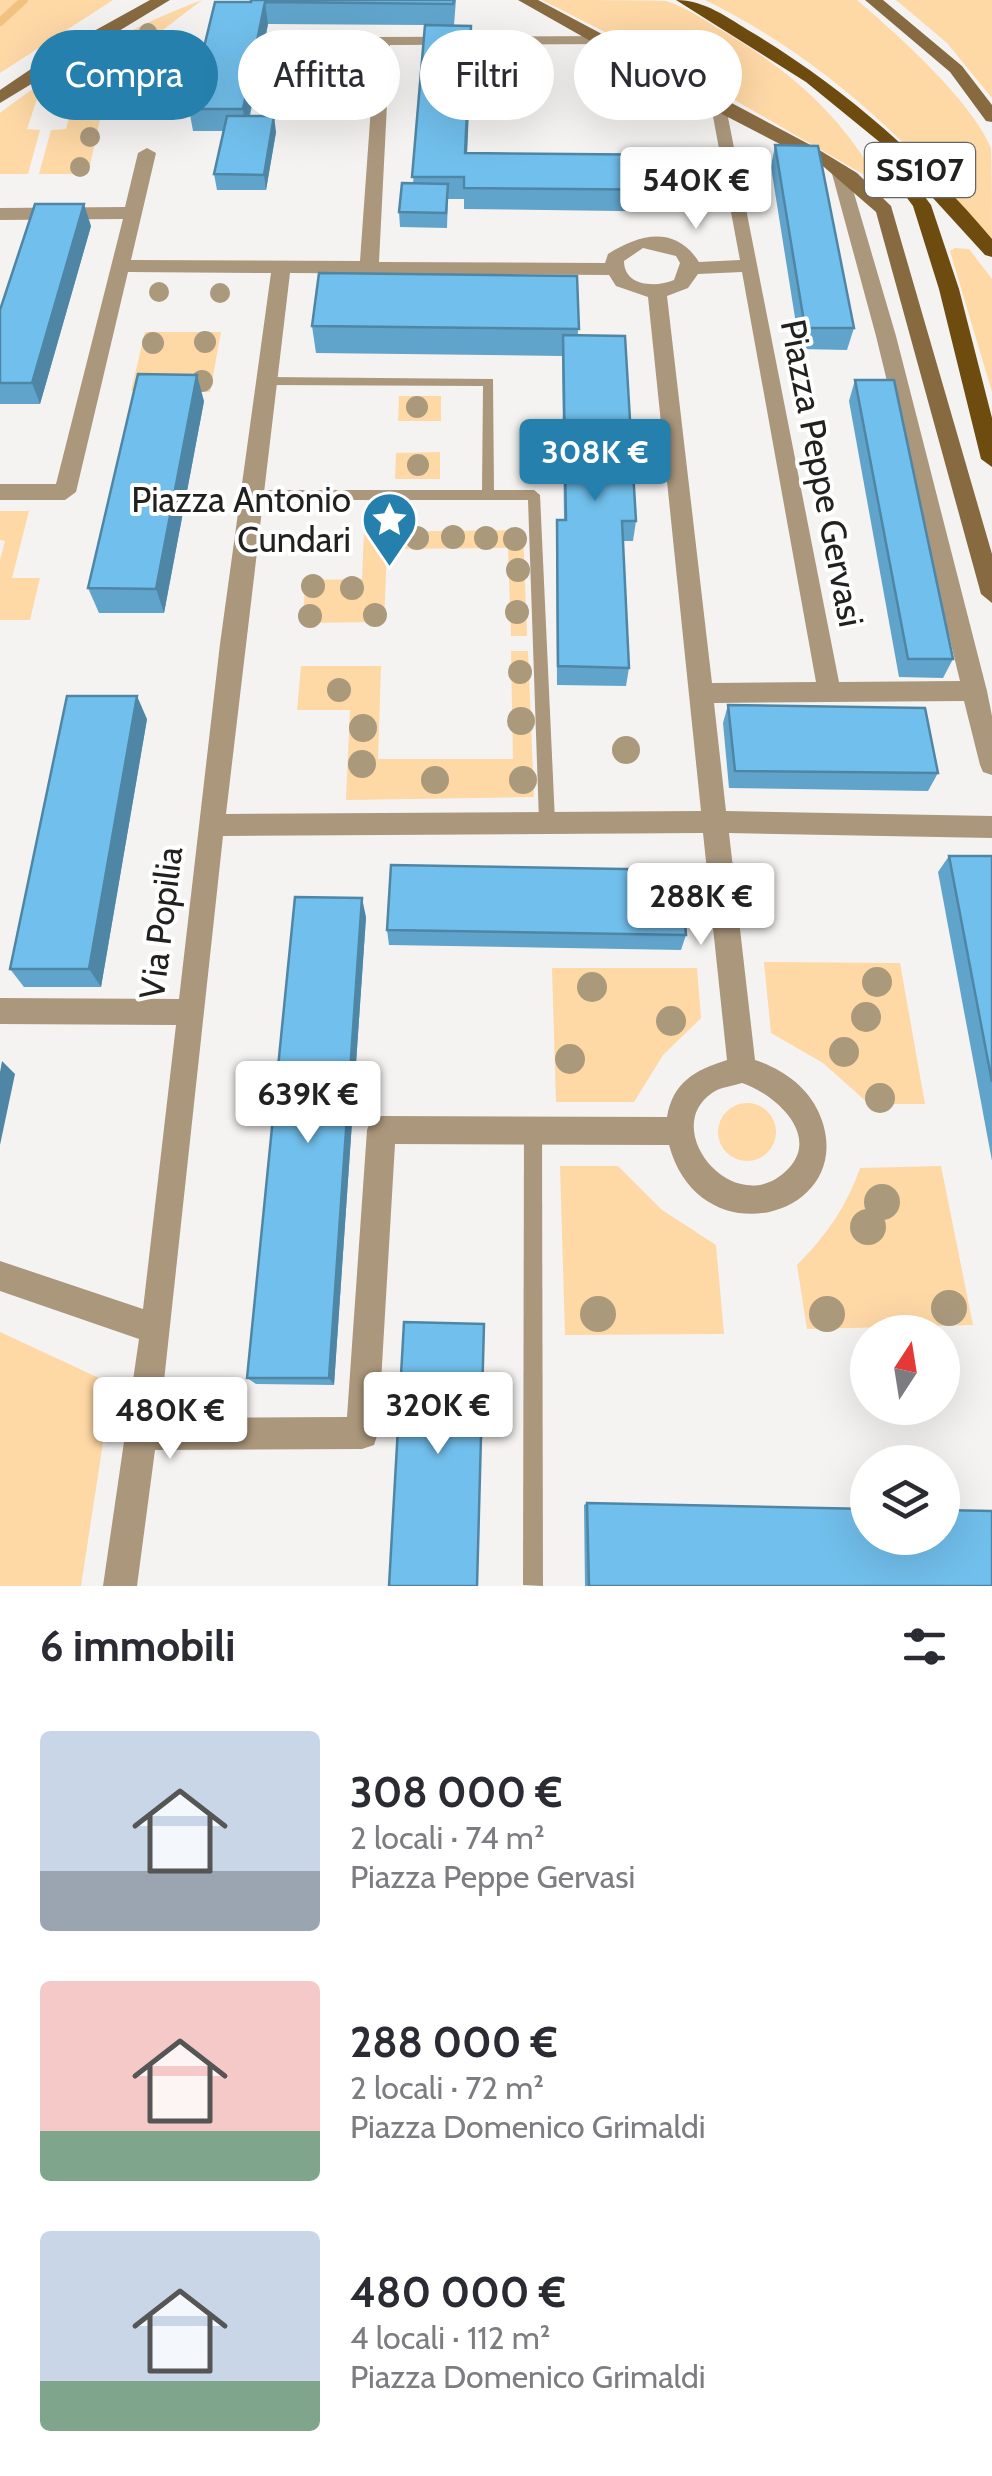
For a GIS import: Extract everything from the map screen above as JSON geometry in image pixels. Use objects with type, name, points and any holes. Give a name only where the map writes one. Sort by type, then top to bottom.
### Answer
[{"type":"main road","name":"SS107","points":[[684,0],[760,40],[840,96],[952,200],[992,250]]},
{"type":"main road","name":"SS107","points":[[840,96],[922,205],[949,289],[992,459]]},
{"type":"street","points":[[0,98],[62,55],[162,0]]},
{"type":"street","points":[[526,0],[586,30]]},
{"type":"street","points":[[873,0],[956,69],[992,117]]},
{"type":"street","points":[[368,269],[382,40],[574,41]]},
{"type":"street","points":[[742,118],[866,186],[885,210],[992,594]]},
{"type":"street","name":"Piazza Peppe Gervasi","points":[[722,120],[829,691]]},
{"type":"street","points":[[0,492],[66,492],[148,153]]},
{"type":"street","points":[[840,170],[992,764]]},
{"type":"street","points":[[0,214],[132,213]]},
{"type":"street","points":[[614,269],[620,251],[652,242],[684,252],[692,268]]},
{"type":"street","points":[[120,266],[614,269]]},
{"type":"street","points":[[692,268],[750,266]]},
{"type":"street","name":"Via Popilia","points":[[120,1586],[156,1329],[212,824],[282,268]]},
{"type":"street","points":[[614,269],[634,288],[657,292],[684,284],[692,268]]},
{"type":"street","points":[[657,292],[742,1069]]},
{"type":"street","points":[[702,693],[975,692]]},
{"type":"street","points":[[212,824],[716,822],[992,827]]},
{"type":"street","points":[[0,1011],[190,1012]]},
{"type":"street","points":[[742,1069],[782,1084],[798,1100],[808,1120],[810,1154],[796,1183],[768,1199],[732,1199],[711,1188],[693,1172],[682,1152],[680,1110],[690,1093],[704,1079],[742,1069]]},
{"type":"street","points":[[142,1434],[362,1432],[381,1130],[678,1131]]},
{"type":"street","points":[[0,1276],[156,1329]]},
{"type":"lane","points":[[267,381],[489,382],[488,495]]},
{"type":"lane","points":[[253,494],[534,495],[547,822]]},
{"type":"lane","points":[[532,1585],[533,1130]]},
{"type":"shaded area","points":[[0,0],[113,0],[67,30],[30,30],[30,54],[0,73]]},
{"type":"shaded area","points":[[202,0],[163,30],[133,30]]},
{"type":"shaded area","points":[[542,0],[666,1],[720,30],[601,30]]},
{"type":"shaded area","points":[[705,0],[857,0],[931,69],[981,129],[991,148],[992,241],[896,135],[862,104],[788,48]]},
{"type":"shaded area","points":[[896,0],[992,0],[992,98],[947,43]]},
{"type":"shaded area","points":[[742,44],[792,78],[831,115],[880,184],[742,104]]},
{"type":"shaded area","points":[[30,91],[27,129],[40,130],[28,174],[0,174],[0,113]]},
{"type":"shaded area","points":[[68,120],[100,120],[88,174],[39,174],[51,130],[66,129]]},
{"type":"shaded area","points":[[969,249],[992,279],[992,392],[950,251]]},
{"type":"shaded area","points":[[145,332],[221,332],[210,392],[131,391]]},
{"type":"shaded area","points":[[399,396],[441,396],[441,421],[398,421]]},
{"type":"shaded area","points":[[440,452],[440,479],[395,479],[396,453]]},
{"type":"shaded area","points":[[0,511],[29,511],[12,578],[40,578],[30,620],[0,620],[0,560],[5,541],[0,540]]},
{"type":"shaded area","points":[[523,530],[527,636],[511,636],[508,548],[387,549],[384,622],[302,623],[306,580],[362,579],[364,532]]},
{"type":"shaded area","points":[[511,651],[528,651],[534,797],[346,800],[350,710],[297,710],[301,666],[381,666],[378,759],[513,759]]},
{"type":"shaded area","points":[[764,962],[900,963],[925,1104],[869,1104],[823,1063],[771,1033]]},
{"type":"shaded area","points":[[552,968],[697,968],[701,1018],[663,1055],[634,1102],[556,1102]]},
{"type":"shaded area","points":[[747,1103],[768,1111],[776,1132],[768,1153],[747,1161],[726,1153],[718,1132],[726,1111]]},
{"type":"shaded area","points":[[560,1166],[618,1166],[662,1210],[716,1245],[724,1334],[565,1335]]},
{"type":"shaded area","points":[[941,1166],[973,1325],[960,1325],[960,1315],[850,1315],[850,1328],[807,1329],[797,1265],[834,1220],[860,1168]]},
{"type":"shaded area","points":[[0,1332],[112,1384],[81,1586],[0,1586]]},
{"type":"building","points":[[454,0],[453,4],[265,2],[259,30],[238,30],[238,109],[218,109],[218,30],[208,30],[215,2]]},
{"type":"building","points":[[425,25],[471,26],[471,30],[425,30]]},
{"type":"building","points":[[420,83],[420,120],[467,120],[465,153],[691,155],[694,190],[464,188],[464,177],[412,177]]},
{"type":"building","points":[[227,116],[238,116],[238,120],[273,120],[264,175],[214,174]]},
{"type":"building","points":[[775,145],[818,146],[854,328],[805,328]]},
{"type":"building","points":[[402,183],[448,184],[446,213],[399,212]]},
{"type":"building","points":[[35,204],[84,204],[32,383],[0,383],[0,310]]},
{"type":"building","points":[[319,273],[577,276],[579,329],[312,326]]},
{"type":"building","points":[[563,335],[625,336],[636,521],[622,521],[629,668],[558,666],[557,520],[566,520]]},
{"type":"building","points":[[138,374],[197,375],[156,589],[88,588]]},
{"type":"building","points":[[855,380],[894,380],[953,659],[908,659]]},
{"type":"building","points":[[67,696],[137,696],[89,969],[10,969]]},
{"type":"building","points":[[728,705],[925,708],[938,773],[735,771]]},
{"type":"building","points":[[949,856],[992,856],[992,1082]]},
{"type":"building","points":[[391,865],[681,870],[686,935],[387,930]]},
{"type":"building","points":[[295,897],[362,898],[329,1378],[247,1378]]},
{"type":"building","points":[[404,1322],[484,1324],[477,1586],[389,1586]]},
{"type":"building","points":[[587,1503],[850,1509],[850,1555],[960,1555],[960,1510],[992,1511],[992,1586],[589,1586]]},
{"type":"waterway","points":[[0,22],[24,0]]},
{"type":"place","name":"Piazza Antonio Cundari","points":[[390,569]]}]
